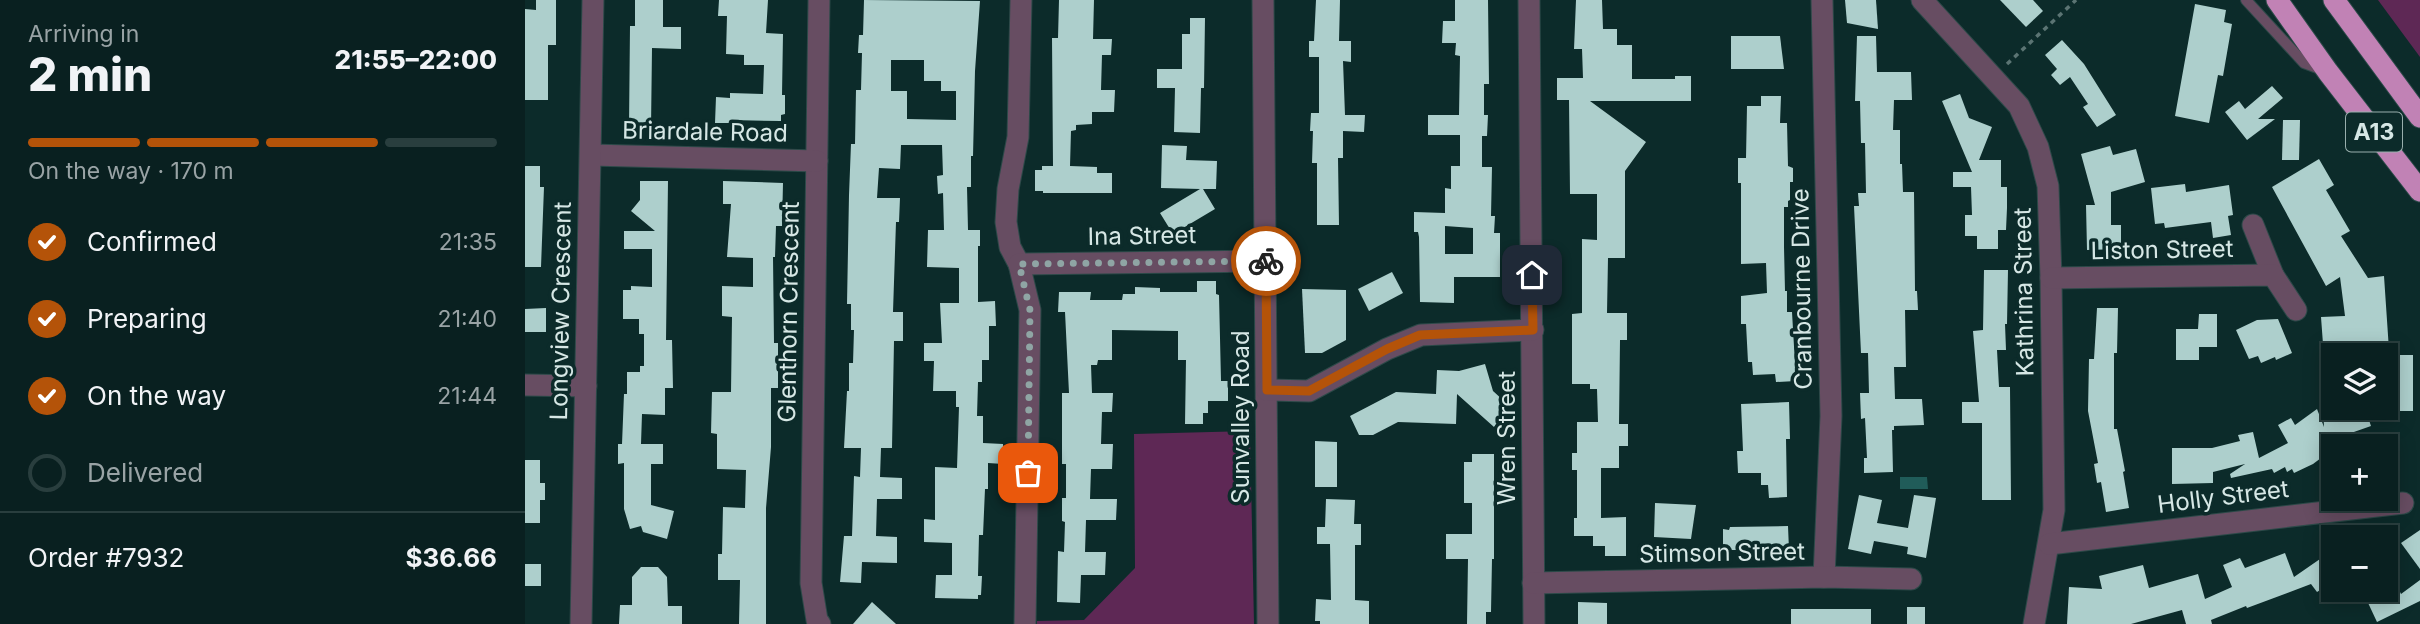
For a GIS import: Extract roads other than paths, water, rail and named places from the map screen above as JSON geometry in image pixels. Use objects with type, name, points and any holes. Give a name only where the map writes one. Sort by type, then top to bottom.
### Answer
[{"type":"highway","name":"A13","points":[[2277,0],[2328,72],[2420,191]]},
{"type":"highway","name":"A13","points":[[2334,0],[2420,117]]},
{"type":"street","name":"Longview Crescent","points":[[581,624],[593,0]]},
{"type":"street","name":"Glenthorn Crescent","points":[[819,0],[811,583],[820,624]]},
{"type":"street","points":[[1021,0],[1018,137],[1008,189],[1006,222],[1010,247],[1019,264],[1030,310],[1025,624]]},
{"type":"street","name":"Sunvalley Road","points":[[1263,0],[1268,624]]},
{"type":"street","name":"Wren Street","points":[[1529,0],[1534,624]]},
{"type":"street","name":"Cranbourne Drive","points":[[1822,0],[1831,416],[1824,578]]},
{"type":"street","name":"Kathrina Street","points":[[1922,0],[2019,106],[2038,146],[2048,186],[2054,510],[2034,624]]},
{"type":"street","name":"Briardale Road","points":[[591,155],[817,161]]},
{"type":"street","name":"Liston Street","points":[[2253,225],[2273,275],[2296,310]]},
{"type":"street","name":"Ina Street","points":[[1019,264],[1266,261]]},
{"type":"street","name":"Liston Street","points":[[2051,278],[2273,275]]},
{"type":"street","points":[[1267,390],[1309,391],[1387,349],[1420,335],[1533,330]]},
{"type":"street","points":[[525,385],[586,386]]},
{"type":"street","name":"Holly Street","points":[[2049,544],[2403,503]]},
{"type":"street","name":"Stimson Street","points":[[1533,583],[1911,579]]},
{"type":"lane","points":[[2246,0],[2304,63],[2328,72]]},
{"type":"water","points":[[1900,477],[1927,477],[1928,489],[1900,489]]}]
